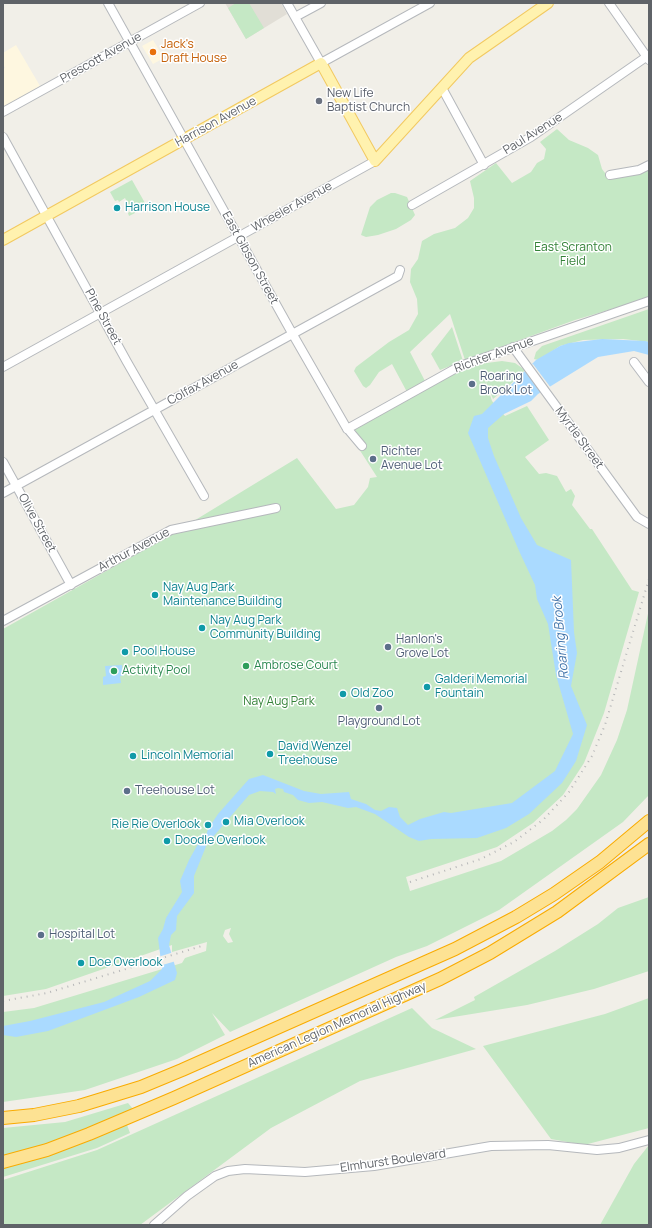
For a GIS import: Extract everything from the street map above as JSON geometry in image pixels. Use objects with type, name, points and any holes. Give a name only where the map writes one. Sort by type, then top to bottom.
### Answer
[{"type":"highway","name":"American Legion Memorial Highway","points":[[3,1118],[79,1106],[141,1087],[437,957],[496,928],[554,894],[600,862],[649,821]]},
{"type":"highway","name":"American Legion Memorial Highway","points":[[3,1162],[47,1150],[174,1098],[450,974],[513,939],[557,912],[649,844]]},
{"type":"highway","points":[[3,1168],[47,1150]]},
{"type":"main road","name":"Wheeler Avenue","points":[[376,161],[473,55],[548,3]]},
{"type":"main road","name":"Harrison Avenue","points":[[3,240],[321,64]]},
{"type":"main road","points":[[321,64],[376,161]]},
{"type":"street","name":"East Gibson Street","points":[[108,3],[347,429],[362,446]]},
{"type":"street","name":"Prescott Avenue","points":[[3,112],[200,3]]},
{"type":"street","points":[[287,3],[321,64]]},
{"type":"street","points":[[295,17],[321,3]]},
{"type":"street","name":"Harrison Avenue","points":[[321,64],[430,3]]},
{"type":"street","points":[[609,3],[648,57]]},
{"type":"street","name":"Paul Avenue","points":[[412,205],[484,165],[542,130],[648,57]]},
{"type":"street","points":[[442,88],[484,165]]},
{"type":"street","name":"Pine Street","points":[[3,137],[204,496]]},
{"type":"street","name":"Wheeler Avenue","points":[[3,367],[376,161]]},
{"type":"street","points":[[610,175],[639,170],[649,166]]},
{"type":"street","name":"Colfax Avenue","points":[[3,493],[398,276],[400,270]]},
{"type":"street","name":"Richter Avenue","points":[[347,429],[444,373],[513,347],[649,302]]},
{"type":"street","name":"Myrtle Street","points":[[513,347],[637,517],[648,521]]},
{"type":"street","points":[[634,362],[649,382]]},
{"type":"street","name":"Olive Street","points":[[3,462],[71,585]]},
{"type":"street","name":"Arthur Avenue","points":[[3,622],[171,530],[276,508]]},
{"type":"street","name":"Elmhurst Boulevard","points":[[154,1225],[187,1196],[215,1176],[228,1171],[259,1170],[305,1172],[374,1166],[491,1146],[548,1145],[597,1150],[619,1148],[649,1140]]},
{"type":"shaded area","points":[[225,3],[281,3],[287,14],[246,39]]},
{"type":"shaded area","points":[[153,40],[164,58],[153,64],[142,46]]},
{"type":"shaded area","points":[[16,45],[40,86],[3,108],[3,69],[5,68],[3,64],[3,53]]},
{"type":"green space","points":[[236,3],[249,3],[264,28],[246,39],[228,8]]},
{"type":"green space","name":"East Scranton Field","points":[[557,129],[569,140],[588,148],[598,155],[602,169],[608,177],[649,169],[649,298],[575,320],[465,360],[450,314],[410,352],[425,381],[407,392],[392,364],[379,372],[370,385],[366,388],[363,386],[354,371],[356,367],[389,342],[409,330],[418,314],[417,299],[410,282],[411,269],[418,259],[422,241],[434,234],[455,228],[468,218],[474,208],[474,198],[470,181],[496,163],[512,183],[531,172],[537,163],[544,159],[546,149],[540,142]]},
{"type":"green space","points":[[132,180],[145,203],[134,209],[135,213],[129,216],[128,213],[131,211],[125,198],[119,202],[118,200],[115,201],[110,192]]},
{"type":"green space","points":[[391,193],[407,197],[415,215],[411,220],[396,229],[378,235],[366,237],[361,235],[370,207],[377,200]]},
{"type":"green space","points":[[649,309],[649,342],[623,339],[583,340],[560,346],[538,360],[534,359],[536,352],[542,346]]},
{"type":"green space","points":[[452,327],[463,361],[440,370],[431,354]]},
{"type":"green space","name":"Nay Aug Park","points":[[502,361],[515,363],[525,370],[493,399],[484,377],[492,401],[505,416],[527,406],[549,440],[525,457],[539,474],[546,473],[557,476],[566,492],[571,489],[575,496],[572,505],[590,529],[592,529],[632,590],[639,592],[604,713],[584,763],[563,795],[533,823],[497,847],[406,877],[410,891],[501,861],[552,831],[577,809],[601,775],[617,740],[627,710],[649,609],[649,795],[623,822],[499,910],[427,946],[396,957],[230,1032],[212,1013],[225,1035],[177,1059],[85,1090],[3,1102],[3,1012],[34,1008],[182,963],[185,958],[206,951],[207,942],[172,952],[172,945],[46,989],[3,996],[3,629],[174,533],[297,458],[336,509],[354,505],[368,487],[370,478],[377,477],[359,449],[355,429],[457,372],[479,364]],"holes":[[[231,928],[229,934],[233,942],[228,943],[223,936],[225,930]]]},
{"type":"green space","points":[[649,897],[649,971],[594,989],[527,1005],[435,1020],[475,1000],[474,997],[555,951],[598,924],[618,908]]},
{"type":"green space","points":[[649,998],[649,1128],[584,1145],[551,1139],[483,1046],[605,1014]]},
{"type":"green space","points":[[412,1008],[432,1028],[476,1049],[360,1081],[271,1128],[140,1225],[3,1225],[3,1180],[97,1150]]},
{"type":"green space","points":[[128,1103],[133,1109],[123,1114],[130,1133],[97,1148],[3,1177],[3,1128],[65,1122]]},
{"type":"green space","points":[[649,1145],[649,1225],[600,1225],[634,1164]]},
{"type":"water","name":"Roaring Brook","points":[[602,339],[649,342],[649,355],[634,351],[598,357],[538,394],[531,401],[504,414],[488,428],[488,438],[494,456],[521,518],[537,545],[571,560],[574,632],[577,653],[571,686],[587,725],[576,761],[562,783],[529,814],[506,828],[477,838],[431,839],[419,841],[409,837],[375,814],[356,807],[348,808],[322,802],[309,803],[298,800],[293,795],[284,792],[283,789],[278,788],[275,789],[276,794],[273,792],[260,791],[249,795],[207,844],[194,876],[194,893],[177,916],[176,930],[171,935],[169,945],[177,973],[175,980],[139,997],[48,1031],[16,1037],[3,1035],[3,1026],[30,1021],[104,1002],[150,981],[162,969],[158,938],[163,929],[166,918],[182,892],[180,881],[189,860],[198,844],[205,839],[208,829],[218,814],[249,779],[263,775],[304,791],[321,794],[349,792],[351,799],[366,804],[375,810],[381,811],[389,807],[397,808],[400,817],[408,825],[420,819],[444,812],[451,813],[512,803],[555,771],[573,734],[556,675],[548,624],[537,599],[535,585],[468,433],[474,416],[482,414],[536,360],[560,346],[569,343]]},
{"type":"water","name":"Activity Pool","points":[[122,665],[123,676],[120,676],[121,683],[103,685],[103,677],[106,676],[105,666]]},
{"type":"pier","points":[[533,364],[551,388],[543,393],[525,368]]},
{"type":"pier","points":[[174,952],[176,961],[159,966],[158,957]]},
{"type":"railway","points":[[410,882],[481,859],[514,842],[544,819],[569,792],[592,756],[605,725],[649,579]]},
{"type":"railway","points":[[3,1001],[47,993],[205,945]]},
{"type":"place","name":"Jack's Draft House","points":[[153,52]]},
{"type":"place","name":"New Life Baptist Church","points":[[319,101]]},
{"type":"place","name":"Harrison House","points":[[117,208]]},
{"type":"place","name":"Roaring Brook Lot","points":[[472,384]]},
{"type":"place","name":"Richter Avenue Lot","points":[[373,459]]},
{"type":"place","name":"Nay Aug Park Maintenance Building","points":[[155,595]]},
{"type":"place","name":"Nay Aug Park Community Building","points":[[202,628]]},
{"type":"place","name":"Hanlon's Grove Lot","points":[[388,647]]},
{"type":"place","name":"Pool House","points":[[125,652]]},
{"type":"place","name":"Ambrose Court","points":[[246,666]]},
{"type":"place","name":"Activity Pool","points":[[114,671]]},
{"type":"place","name":"Galderi Memorial Fountain","points":[[427,687]]},
{"type":"place","name":"Old Zoo","points":[[343,694]]},
{"type":"place","name":"Playground Lot","points":[[379,708]]},
{"type":"place","name":"David Wenzel Treehouse","points":[[270,754]]},
{"type":"place","name":"Lincoln Memorial","points":[[133,756]]},
{"type":"place","name":"Treehouse Lot","points":[[127,791]]},
{"type":"place","name":"Mia Overlook","points":[[226,822]]},
{"type":"place","name":"Rie Rie Overlook","points":[[208,825]]},
{"type":"place","name":"Doodle Overlook","points":[[167,841]]},
{"type":"place","name":"Hospital Lot","points":[[41,935]]},
{"type":"place","name":"Doe Overlook","points":[[81,963]]}]
